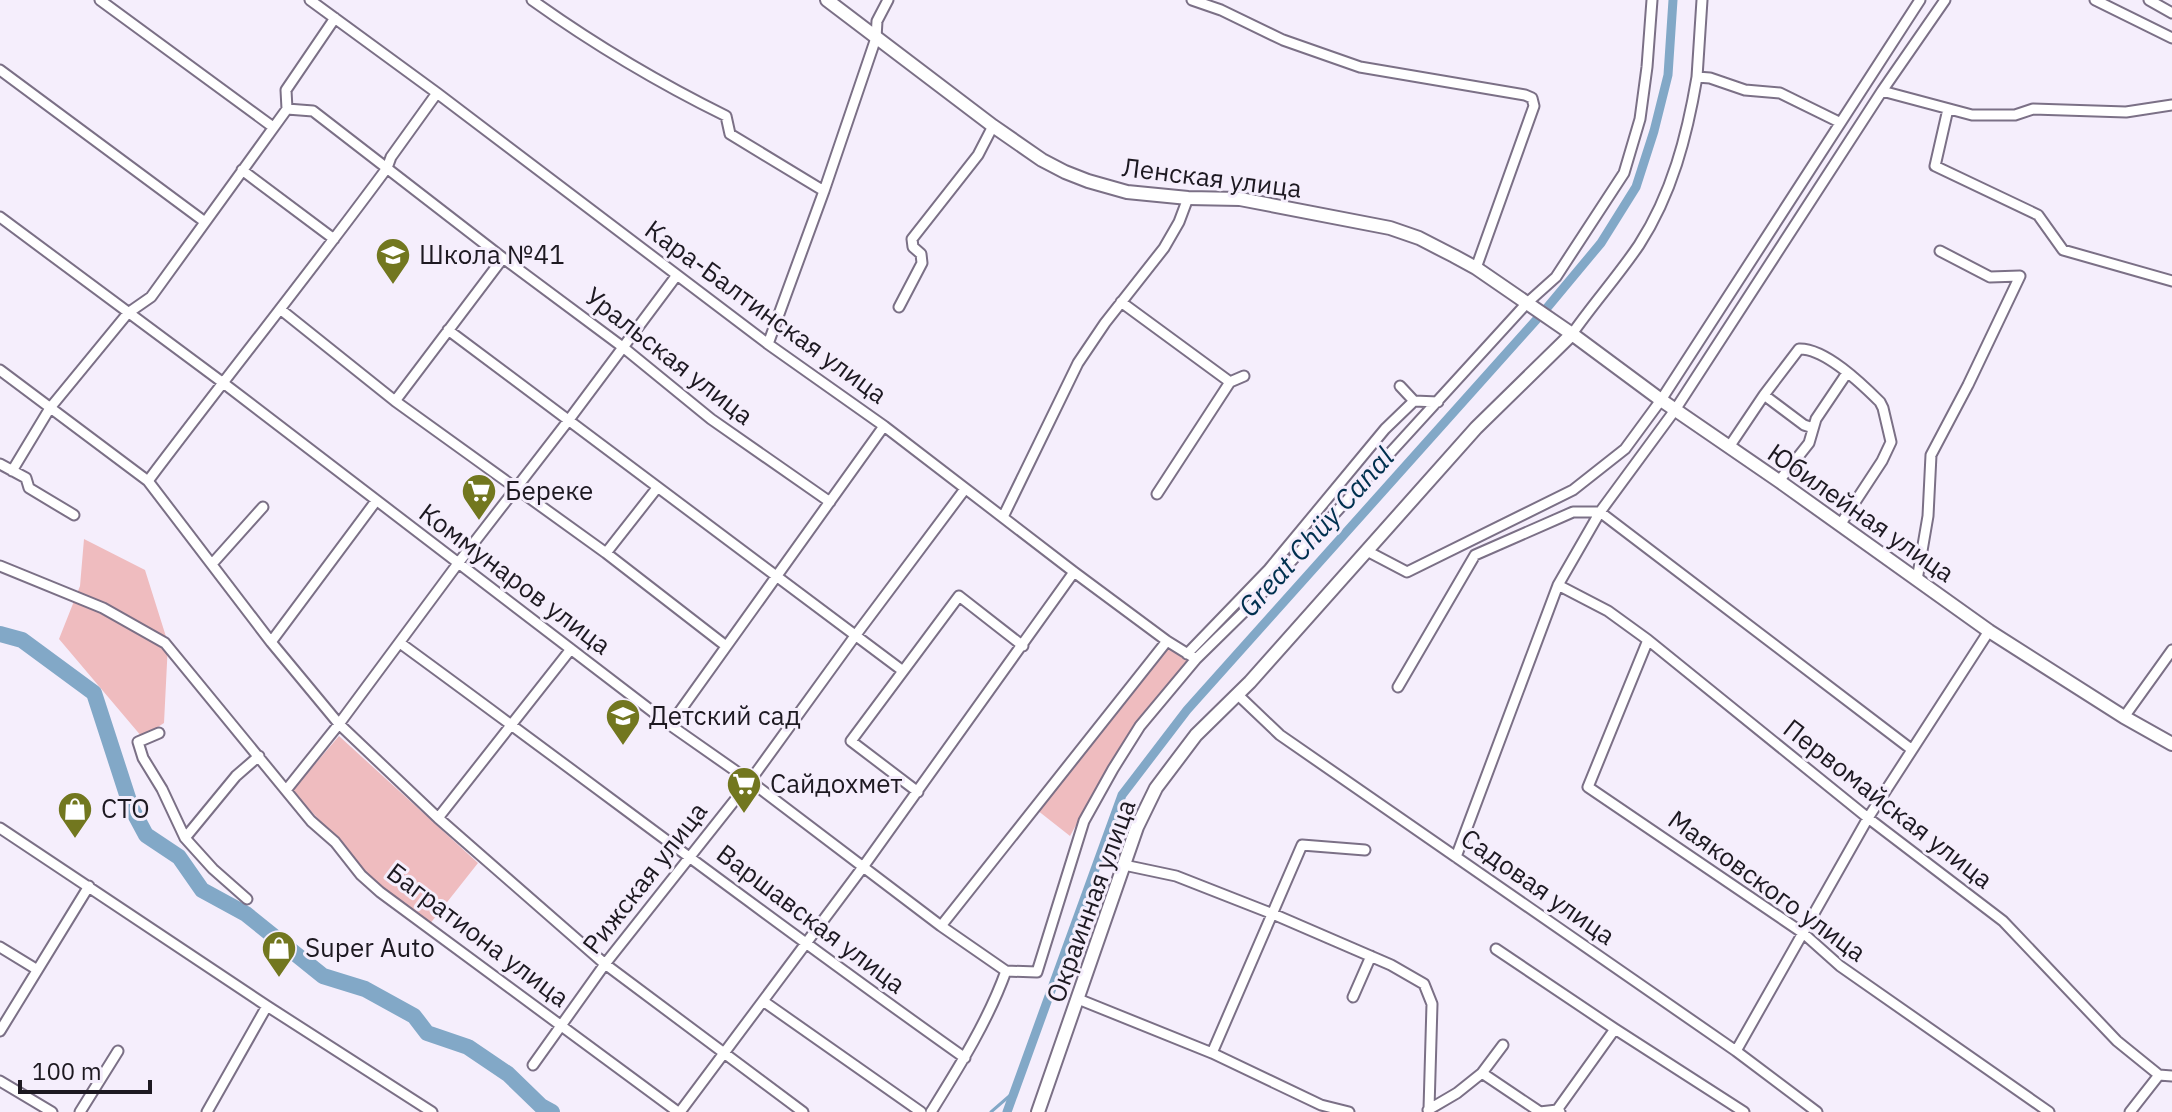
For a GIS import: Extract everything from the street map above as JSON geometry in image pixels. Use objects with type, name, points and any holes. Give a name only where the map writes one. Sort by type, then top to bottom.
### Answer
[{"type":"main road","name":"Ленская улица","points":[[827,0],[1042,160],[1088,181],[1127,192],[1240,199],[1390,228],[1419,238],[1476,268],[1529,305]]},
{"type":"main road","name":"Юбилейная улица","points":[[1529,305],[1989,631],[2172,744]]},
{"type":"main road","name":"Окраинная улица","points":[[1038,1112],[1137,827],[1156,788],[1196,735],[1237,694],[1476,428],[1570,333]]},
{"type":"street","points":[[100,0],[273,127]]},
{"type":"street","name":"Кара-Балтинская улица","points":[[310,0],[768,344],[884,426],[1074,572],[1192,656]]},
{"type":"street","points":[[532,0],[583,37],[663,85],[726,116],[730,134],[824,191]]},
{"type":"street","points":[[768,344],[876,38],[877,21],[888,0]]},
{"type":"street","points":[[1192,0],[1221,10],[1283,40],[1360,67],[1532,98],[1534,106],[1476,268]]},
{"type":"street","points":[[1192,656],[1254,602],[1556,277],[1624,173],[1640,119],[1652,0]]},
{"type":"street","points":[[1570,333],[1639,244],[1677,167],[1697,77],[1702,0]]},
{"type":"street","points":[[1367,551],[1407,572],[1573,490],[1625,449],[1661,400],[1920,0]]},
{"type":"street","points":[[1456,857],[1558,585],[1600,512],[1675,410],[1882,91],[1945,0]]},
{"type":"street","points":[[2095,0],[2172,38]]},
{"type":"street","points":[[2149,0],[2168,7]]},
{"type":"street","points":[[12,471],[50,408],[128,313],[151,297],[287,109],[286,90],[335,18]]},
{"type":"street","points":[[0,70],[205,222]]},
{"type":"street","points":[[1697,77],[1710,78],[1745,90],[1780,93],[1839,122]]},
{"type":"street","points":[[1882,91],[1972,115],[2015,115],[2033,109],[2126,112],[2172,105]]},
{"type":"street","points":[[148,481],[387,168],[391,157],[437,93]]},
{"type":"street","name":"Уральская улица","points":[[287,109],[313,111],[624,348],[711,419],[830,502]]},
{"type":"street","points":[[1948,109],[1935,166],[2038,215],[2063,250],[2172,281]]},
{"type":"street","points":[[899,307],[922,263],[921,254],[913,247],[912,239],[978,155],[993,126]]},
{"type":"street","points":[[242,170],[334,239]]},
{"type":"street","points":[[1003,517],[1078,363],[1164,248],[1188,198]]},
{"type":"street","name":"Коммунаров улица","points":[[0,217],[222,382],[670,725],[1006,971]]},
{"type":"street","points":[[1917,580],[1928,516],[1931,455],[2020,276],[1990,277],[1940,251]]},
{"type":"street","points":[[395,401],[503,258]]},
{"type":"street","points":[[287,789],[677,275]]},
{"type":"street","points":[[1121,302],[1230,382]]},
{"type":"street","points":[[280,309],[395,401],[606,553],[726,646]]},
{"type":"street","points":[[448,330],[903,671]]},
{"type":"street","points":[[1729,447],[1799,349],[1809,349],[1847,373],[1880,402],[1891,442],[1840,525]]},
{"type":"street","points":[[0,370],[148,481],[271,642],[339,724],[438,818],[605,964],[803,1112]]},
{"type":"street","points":[[1779,481],[1809,443],[1816,419],[1847,373]]},
{"type":"street","points":[[1157,494],[1230,382],[1244,376]]},
{"type":"street","points":[[1400,386],[1414,401],[1438,402]]},
{"type":"street","points":[[1764,395],[1804,425],[1813,428]]},
{"type":"street","points":[[931,1112],[965,1058],[1006,971],[1037,972],[1084,821],[1140,726],[1192,656],[1385,429],[1414,401]]},
{"type":"street","points":[[670,725],[884,426]]},
{"type":"street","points":[[0,464],[26,478],[29,488],[74,515]]},
{"type":"street","points":[[606,553],[657,488]]},
{"type":"street","name":"Рижская улица","points":[[533,1065],[605,964],[750,781],[965,489]]},
{"type":"street","points":[[271,642],[376,501]]},
{"type":"street","points":[[212,564],[263,507]]},
{"type":"street","points":[[1398,687],[1475,555],[1573,512],[1600,512],[1911,749]]},
{"type":"street","name":"Багратиона улица","points":[[0,566],[103,608],[165,643],[311,821],[335,842],[361,875],[679,1112]]},
{"type":"street","points":[[679,1112],[918,792],[1074,572]]},
{"type":"street","name":"Первомайская улица","points":[[1558,585],[1608,611],[1648,640],[1868,818],[2003,921],[2117,1041],[2159,1075]]},
{"type":"street","points":[[918,792],[851,741],[959,596],[1023,646]]},
{"type":"street","points":[[1736,1051],[1868,818],[1989,631]]},
{"type":"street","name":"Маяковского улица","points":[[1648,640],[1588,787],[1803,933],[1840,966],[2049,1112]]},
{"type":"street","points":[[941,926],[1167,641]]},
{"type":"street","name":"Варшавская улица","points":[[400,643],[806,945],[965,1058]]},
{"type":"street","points":[[438,818],[571,649]]},
{"type":"street","points":[[2124,717],[2172,650]]},
{"type":"street","name":"Садовая улица","points":[[1237,694],[1280,735],[1736,1051],[1817,1112]]},
{"type":"street","points":[[159,733],[138,742],[143,758],[162,789],[185,838],[213,869],[247,899]]},
{"type":"street","points":[[185,838],[236,776],[259,756]]},
{"type":"street","points":[[0,828],[432,1112]]},
{"type":"street","points":[[1212,1053],[1302,845],[1365,850]]},
{"type":"street","points":[[1124,865],[1176,876],[1273,914],[1391,965],[1424,984],[1432,1004],[1427,1111]]},
{"type":"street","points":[[0,1031],[89,886]]},
{"type":"street","points":[[0,947],[36,969]]},
{"type":"street","points":[[1496,949],[1744,1112]]},
{"type":"street","points":[[1353,997],[1371,956]]},
{"type":"street","points":[[1078,999],[1212,1053],[1321,1105],[1349,1112]]},
{"type":"street","points":[[763,1001],[921,1112]]},
{"type":"street","points":[[207,1112],[267,1006]]},
{"type":"street","points":[[1482,1073],[1540,1112],[1558,1111],[1615,1029]]},
{"type":"street","points":[[1427,1111],[1482,1073],[1503,1045]]},
{"type":"street","points":[[80,1112],[118,1051]]},
{"type":"street","points":[[2130,1112],[2159,1075],[2172,1076]]},
{"type":"street","points":[[0,1081],[52,1112]]},
{"type":"shaded area","points":[[84,539],[145,570],[168,643],[164,723],[142,737],[59,639],[80,586]]},
{"type":"shaded area","points":[[1167,647],[1188,661],[1136,723],[1070,836],[1037,810]]},
{"type":"shaded area","points":[[339,736],[478,863],[429,925],[375,885],[343,845],[292,791]]},
{"type":"waterway","name":"Great Chüy Canal","points":[[1007,1112],[1122,795],[1187,710],[1546,309],[1601,243],[1636,187],[1668,75],[1673,0]]},
{"type":"waterway","points":[[0,634],[22,640],[94,693],[131,807],[146,835],[179,857],[202,890],[246,914],[323,976],[365,989],[414,1016],[427,1033],[468,1047],[508,1074],[541,1106],[552,1112]]},
{"type":"waterway","points":[[991,1112],[1014,1092]]},
{"type":"place","name":"Школа №41","points":[[393,286]]},
{"type":"place","name":"Береке","points":[[479,522]]},
{"type":"place","name":"Детский сад","points":[[623,747]]},
{"type":"place","name":"Сайдохмет","points":[[744,815]]},
{"type":"place","name":"СТО","points":[[75,840]]},
{"type":"place","name":"Super Auto","points":[[279,979]]}]
